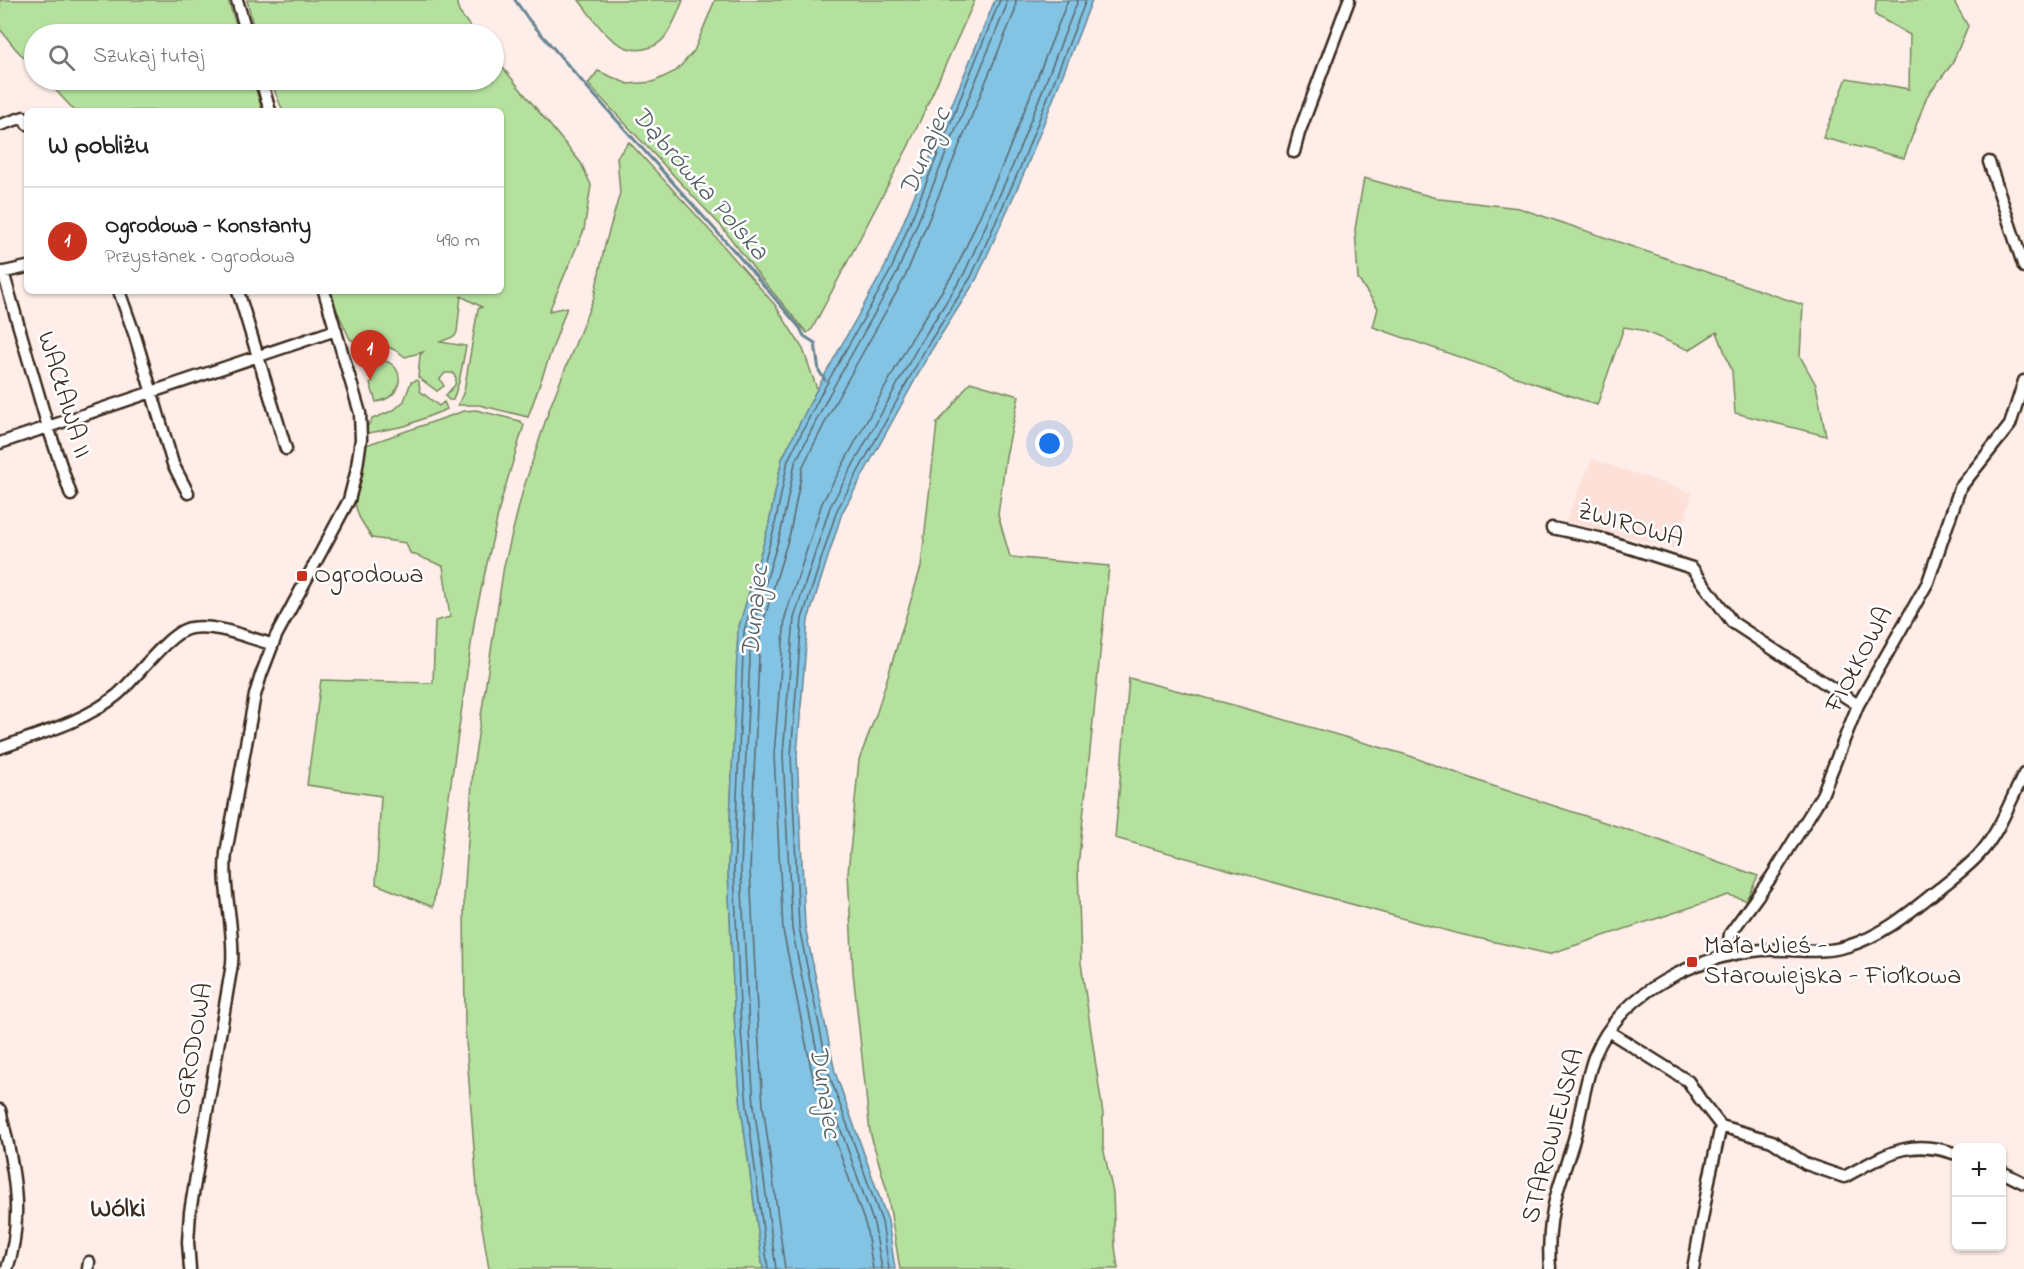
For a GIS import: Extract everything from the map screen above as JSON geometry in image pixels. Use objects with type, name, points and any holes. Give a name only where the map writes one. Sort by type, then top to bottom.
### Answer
[{"type":"street","points":[[237,0],[244,24]]},
{"type":"street","points":[[1294,152],[1349,0]]},
{"type":"street","points":[[264,90],[269,108]]},
{"type":"street","points":[[0,125],[24,117]]},
{"type":"street","points":[[1989,162],[2024,267]]},
{"type":"street","points":[[1,273],[24,268]]},
{"type":"street","name":"WACŁAWA II","points":[[1,273],[71,495]]},
{"type":"street","points":[[119,294],[129,315],[173,464],[188,493]]},
{"type":"street","points":[[239,294],[285,449]]},
{"type":"street","name":"OGRODOWA","points":[[190,1269],[188,1242],[190,1212],[232,964],[233,950],[224,872],[226,853],[255,695],[272,644],[349,500],[361,439],[360,413],[325,294]]},
{"type":"street","points":[[0,443],[336,330]]},
{"type":"street","name":"FIOŁKOWA","points":[[1727,956],[1730,934],[1772,876],[1821,795],[1858,705],[1929,582],[1960,488],[2010,425],[2024,381]]},
{"type":"street","name":"ŻWIROWA","points":[[1552,528],[1599,538],[1692,568],[1732,622],[1858,705]]},
{"type":"street","points":[[0,748],[80,718],[116,695],[175,635],[190,627],[221,630],[272,644]]},
{"type":"street","name":"STAROWIEJSKA","points":[[1550,1269],[1550,1227],[1556,1195],[1577,1130],[1583,1096],[1594,1057],[1608,1031],[1631,1005],[1661,983],[1714,959],[1763,950],[1830,950],[1866,940],[1889,928],[1971,863],[1984,849],[2024,774]]},
{"type":"street","points":[[1608,1031],[1688,1081],[1721,1126],[1772,1141],[1806,1164],[1844,1177],[1894,1150],[1914,1146],[1952,1153]]},
{"type":"street","points":[[0,1110],[11,1161],[17,1211],[16,1234],[7,1269]]},
{"type":"street","points":[[1693,1269],[1721,1126]]},
{"type":"street","points":[[2006,1174],[2024,1183]]},
{"type":"shaded area","points":[[1592,459],[1692,493],[1677,549],[1566,521]]},
{"type":"green space","points":[[0,0],[228,0],[236,24],[24,24],[24,57],[0,29]]},
{"type":"green space","points":[[247,0],[456,0],[459,12],[468,24],[253,24]]},
{"type":"green space","points":[[579,0],[683,0],[673,25],[662,40],[648,48],[637,50],[626,48],[608,36]]},
{"type":"green space","points":[[715,0],[975,0],[908,147],[812,329],[807,333],[721,226],[588,84],[598,71],[628,84],[653,82],[676,71],[694,51]]},
{"type":"green space","points":[[1876,0],[1953,0],[1968,26],[1952,64],[1927,96],[1904,158],[1823,138],[1847,78],[1909,89],[1910,35],[1875,15]]},
{"type":"green space","points":[[504,69],[581,163],[591,185],[584,230],[549,311],[567,307],[528,417],[479,405],[458,405],[464,391],[478,309],[482,307],[461,296],[457,332],[455,336],[440,342],[466,346],[459,382],[453,400],[449,400],[445,396],[455,385],[456,378],[453,373],[445,373],[440,379],[444,386],[437,391],[418,377],[420,355],[423,352],[405,357],[386,346],[361,346],[350,339],[336,313],[330,294],[504,294],[504,108],[282,108],[274,90],[504,90]]},
{"type":"green space","points":[[55,90],[256,90],[261,108],[72,108]]},
{"type":"green space","points":[[629,142],[775,305],[803,349],[817,389],[782,459],[768,528],[738,630],[728,870],[735,1031],[741,1107],[763,1269],[489,1269],[478,1202],[465,1028],[464,899],[473,768],[504,566],[523,490],[550,407],[594,297],[605,245],[620,193],[617,157]]},
{"type":"green space","points":[[1364,178],[1440,199],[1519,208],[1803,305],[1800,356],[1816,385],[1826,436],[1735,413],[1732,371],[1717,332],[1689,350],[1641,330],[1624,327],[1597,405],[1373,327],[1378,308],[1358,279],[1355,229]]},
{"type":"green space","points":[[378,360],[394,366],[399,380],[393,394],[376,402],[367,363]]},
{"type":"green space","points":[[417,380],[420,391],[439,406],[444,402],[447,409],[405,426],[364,432],[372,419],[394,410],[404,401],[411,382]]},
{"type":"green space","points":[[970,382],[1019,396],[1006,456],[998,515],[1010,557],[1109,566],[1078,867],[1081,963],[1103,1114],[1103,1147],[1113,1193],[1118,1269],[900,1269],[887,1191],[870,1132],[853,972],[848,873],[859,760],[877,712],[921,567],[937,423]]},
{"type":"green space","points":[[476,410],[520,421],[524,425],[501,501],[475,617],[433,907],[376,884],[381,796],[307,785],[321,680],[433,683],[435,621],[450,617],[443,566],[410,553],[406,543],[372,538],[359,517],[355,504],[366,445],[464,411]]},
{"type":"green space","points":[[1129,678],[1237,706],[1407,755],[1758,876],[1746,900],[1728,895],[1549,954],[1455,933],[1115,838]]},
{"type":"water","name":"Dunajec","points":[[995,0],[1092,0],[1025,171],[976,280],[932,349],[842,513],[808,620],[797,755],[805,926],[835,1072],[888,1221],[895,1269],[763,1269],[741,1107],[735,1031],[728,870],[738,630],[768,528],[782,459],[817,389],[885,267]]},
{"type":"waterway","name":"Dąbrówka Polska","points":[[515,0],[529,20],[587,87],[736,253],[800,328],[804,336],[815,343],[819,371],[825,380]]},
{"type":"place","name":"Ogrodowa - Konstanty","points":[[370,380]]},
{"type":"place","name":"Ogrodowa","points":[[302,576]]},
{"type":"place","name":"Mała Wieś - Starowiejska - Fiołkowa","points":[[1692,962]]},
{"type":"district","name":"Wólki","points":[[118,1209]]}]
